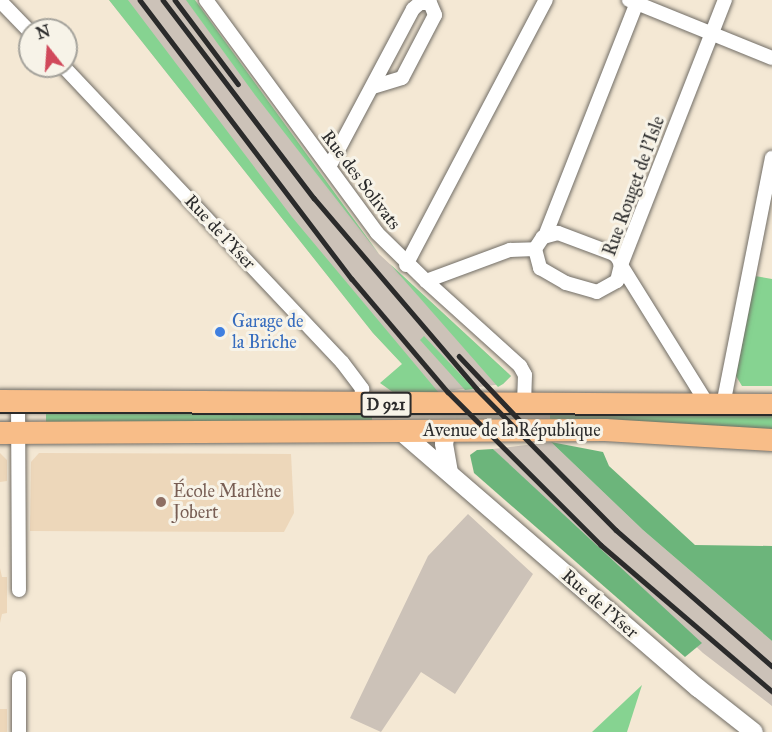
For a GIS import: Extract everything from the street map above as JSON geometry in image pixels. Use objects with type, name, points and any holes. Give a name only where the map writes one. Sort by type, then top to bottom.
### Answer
[{"type":"main road","name":"Avenue de la République","points":[[9,401],[524,406],[772,405]]},
{"type":"main road","name":"Avenue de la République","points":[[9,433],[605,430],[772,440]]},
{"type":"street","name":"Rue des Solivats","points":[[206,0],[377,233],[406,265],[520,366],[525,375],[524,406]]},
{"type":"street","points":[[406,265],[546,0]]},
{"type":"street","name":"Rue Rouget de l'Isle","points":[[715,405],[621,265],[725,0]]},
{"type":"street","points":[[545,236],[564,234],[612,252],[621,265],[614,284],[592,292],[548,275],[536,262],[535,249],[545,236],[635,1],[772,58]]},
{"type":"street","points":[[0,2],[18,20]]},
{"type":"street","points":[[329,167],[413,9],[420,3],[430,3],[435,15],[402,78],[373,87]]},
{"type":"street","name":"Rue de l'Yser","points":[[74,78],[339,359],[362,389],[361,405]]},
{"type":"street","points":[[715,405],[772,165]]},
{"type":"street","points":[[426,281],[510,250],[535,249]]},
{"type":"street","points":[[9,401],[19,590]]},
{"type":"street","name":"Rue de l'Yser","points":[[399,430],[698,688],[754,732]]},
{"type":"street","points":[[447,430],[444,444],[449,473]]},
{"type":"street","points":[[19,678],[19,732]]},
{"type":"shaded area","points":[[109,0],[192,0],[379,254],[511,376],[503,384],[430,393],[373,333]]},
{"type":"shaded area","points":[[551,442],[643,530],[772,641],[772,706],[703,653],[591,549],[493,449]]},
{"type":"shaded area","points":[[0,453],[7,460],[7,481],[0,482]]},
{"type":"shaded area","name":"École Marlène Jobert","points":[[39,453],[291,454],[294,513],[284,532],[30,531],[31,462]]},
{"type":"shaded area","points":[[468,514],[533,574],[455,694],[421,672],[381,732],[350,718],[428,556]]},
{"type":"shaded area","points":[[0,568],[2,577],[7,577],[7,613],[2,614],[0,623]]},
{"type":"shaded area","points":[[0,709],[7,709],[7,732],[0,732]]},
{"type":"green space","points":[[109,0],[128,0],[292,217],[439,393],[394,393],[380,383],[402,364],[373,333]]},
{"type":"green space","points":[[186,0],[195,0],[379,254],[255,95]]},
{"type":"green space","points":[[390,264],[511,376],[498,387]]},
{"type":"green space","points":[[755,276],[772,279],[772,386],[742,386],[736,376]]},
{"type":"green space","points":[[424,336],[474,389],[465,390],[420,340]]},
{"type":"green space","points":[[46,406],[372,410],[372,425],[46,427]]},
{"type":"green space","points":[[550,411],[772,411],[772,434],[550,425]]},
{"type":"green space","points":[[551,442],[603,452],[609,466],[695,545],[772,546],[772,641],[643,530]]},
{"type":"green space","points":[[493,449],[702,643],[685,657],[474,473],[470,455],[477,450]]},
{"type":"green space","points":[[642,685],[627,732],[592,732]]},
{"type":"tram line","points":[[0,413],[772,415]]},
{"type":"railway","points":[[140,0],[352,279],[448,392],[601,545],[772,691]]},
{"type":"railway","points":[[163,0],[314,198],[477,389],[616,530],[772,666]]},
{"type":"railway","points":[[175,0],[238,84]]},
{"type":"railway","points":[[459,356],[527,428]]},
{"type":"place","name":"Garage de la Briche","points":[[220,332]]},
{"type":"place","name":"École Marlène Jobert","points":[[161,502]]}]
